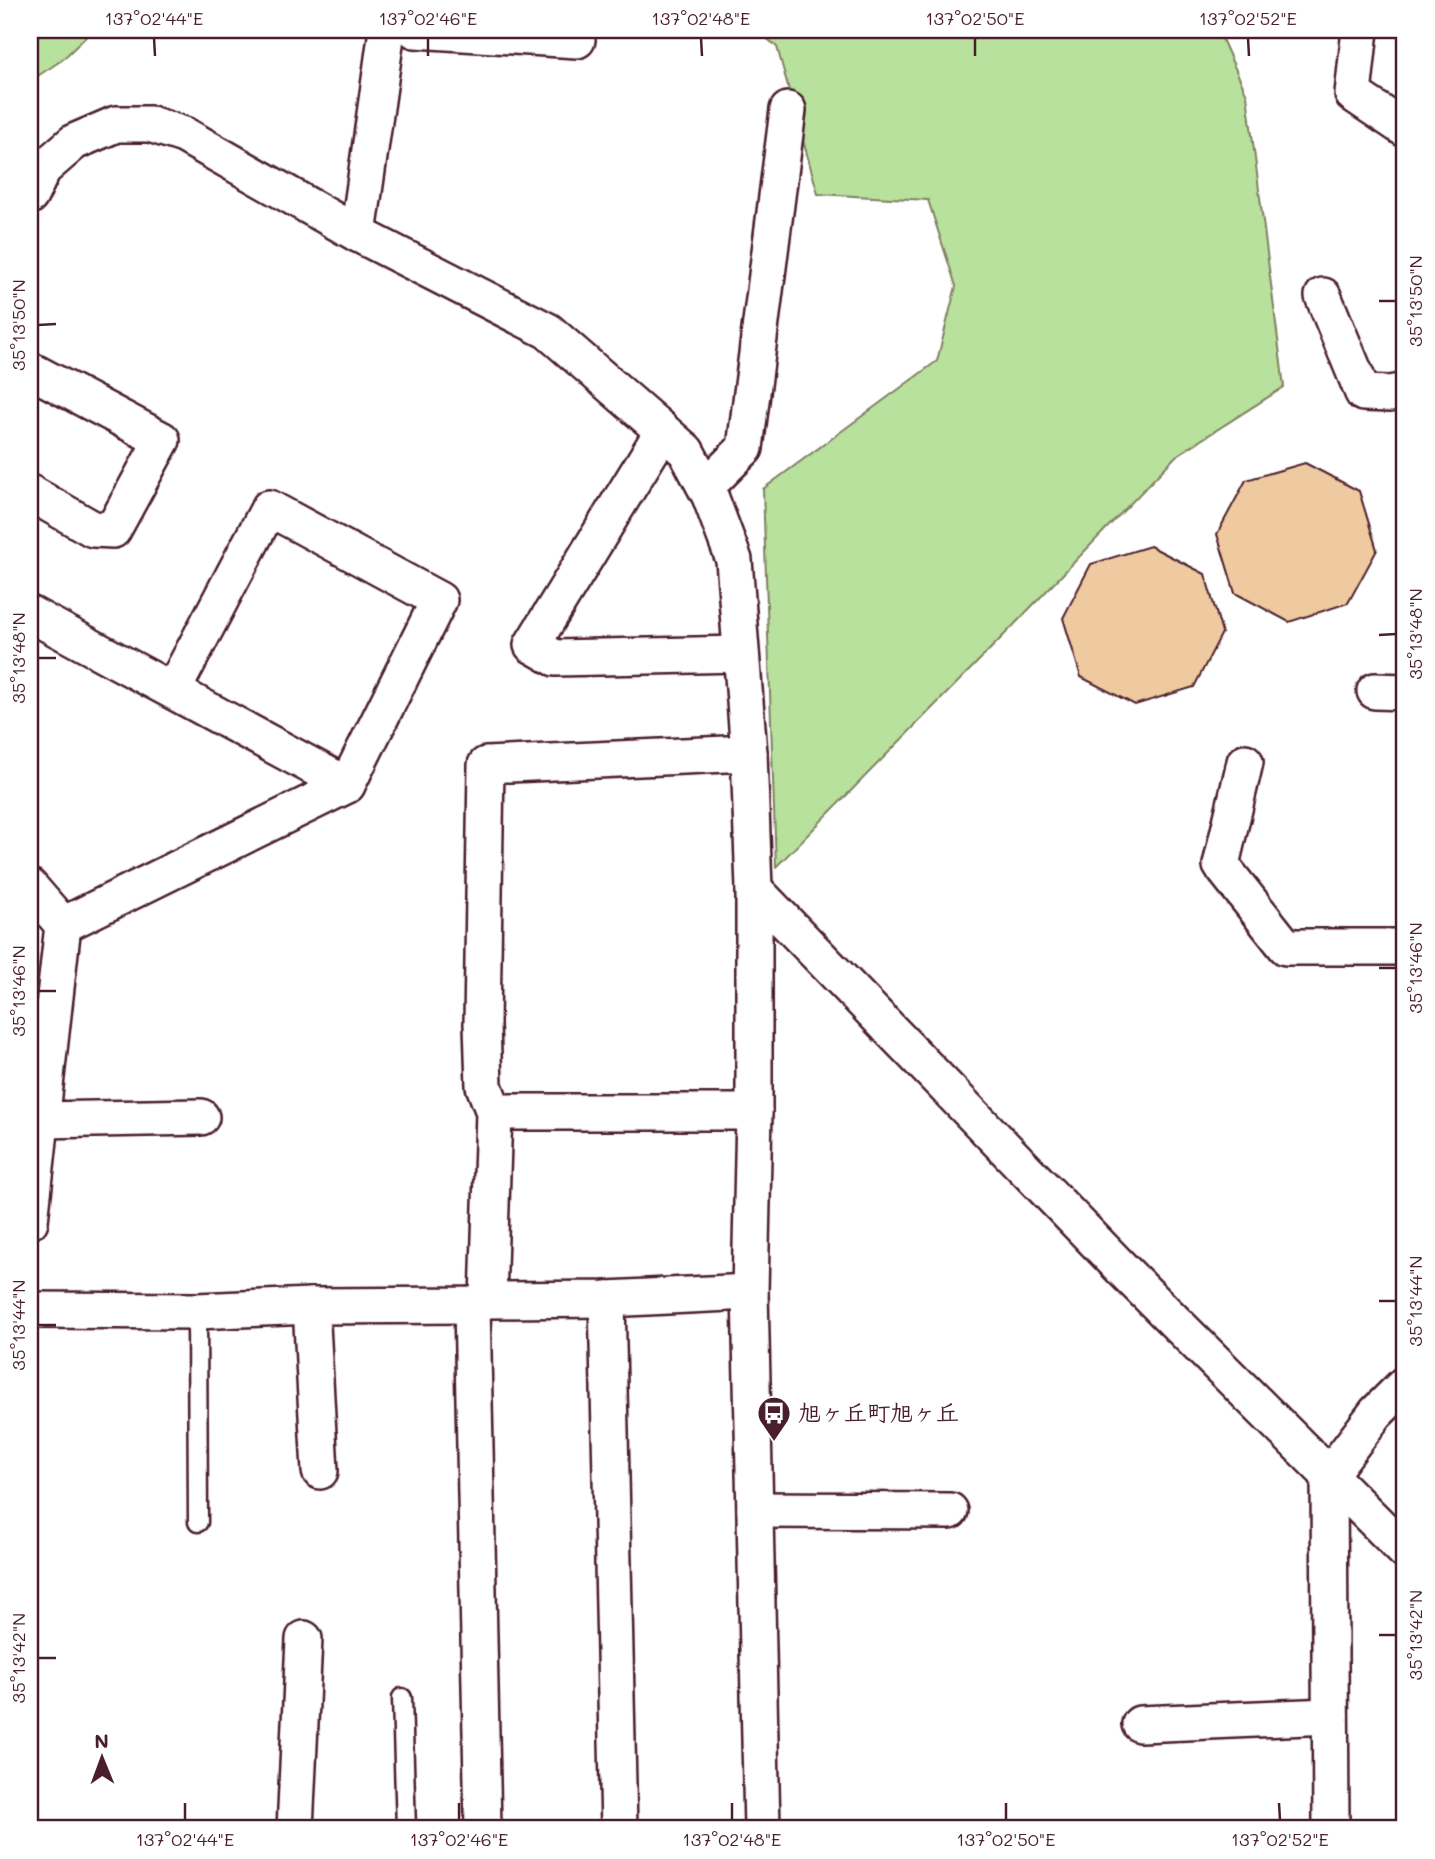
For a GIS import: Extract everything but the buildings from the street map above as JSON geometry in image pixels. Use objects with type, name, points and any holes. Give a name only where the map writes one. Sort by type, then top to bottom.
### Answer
[{"type":"street","points":[[358,234],[387,30]]},
{"type":"street","points":[[415,30],[577,40]]},
{"type":"street","points":[[1360,30],[1353,94],[1405,129]]},
{"type":"street","points":[[706,487],[745,448],[788,110]]},
{"type":"street","points":[[30,195],[43,169],[74,142],[116,124],[150,124],[184,135],[358,234],[548,331],[686,451],[706,487],[734,559],[749,753],[754,889],[754,1112],[750,1292],[762,1829]]},
{"type":"street","points":[[1323,296],[1363,393],[1390,394],[1405,391]]},
{"type":"street","points":[[30,370],[162,440],[113,530],[93,529],[30,494]]},
{"type":"street","points":[[663,431],[532,645],[555,658],[741,654]]},
{"type":"street","points":[[63,925],[347,785],[439,600],[270,508],[173,690]]},
{"type":"street","points":[[30,614],[347,785]]},
{"type":"street","points":[[483,1829],[480,1302],[494,1112],[484,1086],[482,1024],[486,765],[749,753]]},
{"type":"street","points":[[1245,762],[1221,865],[1286,947],[1405,947]]},
{"type":"street","points":[[30,887],[63,925],[30,1221]]},
{"type":"street","points":[[754,889],[1126,1273],[1405,1551]]},
{"type":"street","points":[[494,1112],[754,1112]]},
{"type":"street","points":[[41,1120],[201,1117]]},
{"type":"street","points":[[30,1310],[197,1311],[750,1292]]},
{"type":"street","points":[[607,1299],[619,1829]]},
{"type":"street","points":[[312,1306],[320,1471]]},
{"type":"street","points":[[1331,1829],[1329,1475],[1376,1413],[1405,1384]]},
{"type":"street","points":[[755,1510],[950,1510]]},
{"type":"street","points":[[295,1829],[303,1639]]},
{"type":"street","points":[[1140,1724],[1330,1716]]},
{"type":"lane","points":[[197,1311],[198,1522]]},
{"type":"lane","points":[[402,1698],[405,1829]]},
{"type":"green space","points":[[30,30],[93,30],[62,60],[30,81]]},
{"type":"green space","points":[[757,30],[1218,30],[1247,95],[1284,387],[1176,456],[776,867],[763,489],[937,361],[956,286],[928,200],[818,194],[777,47]]},
{"type":"place","name":"旭ヶ丘町旭ヶ丘","points":[[774,1443]]}]
